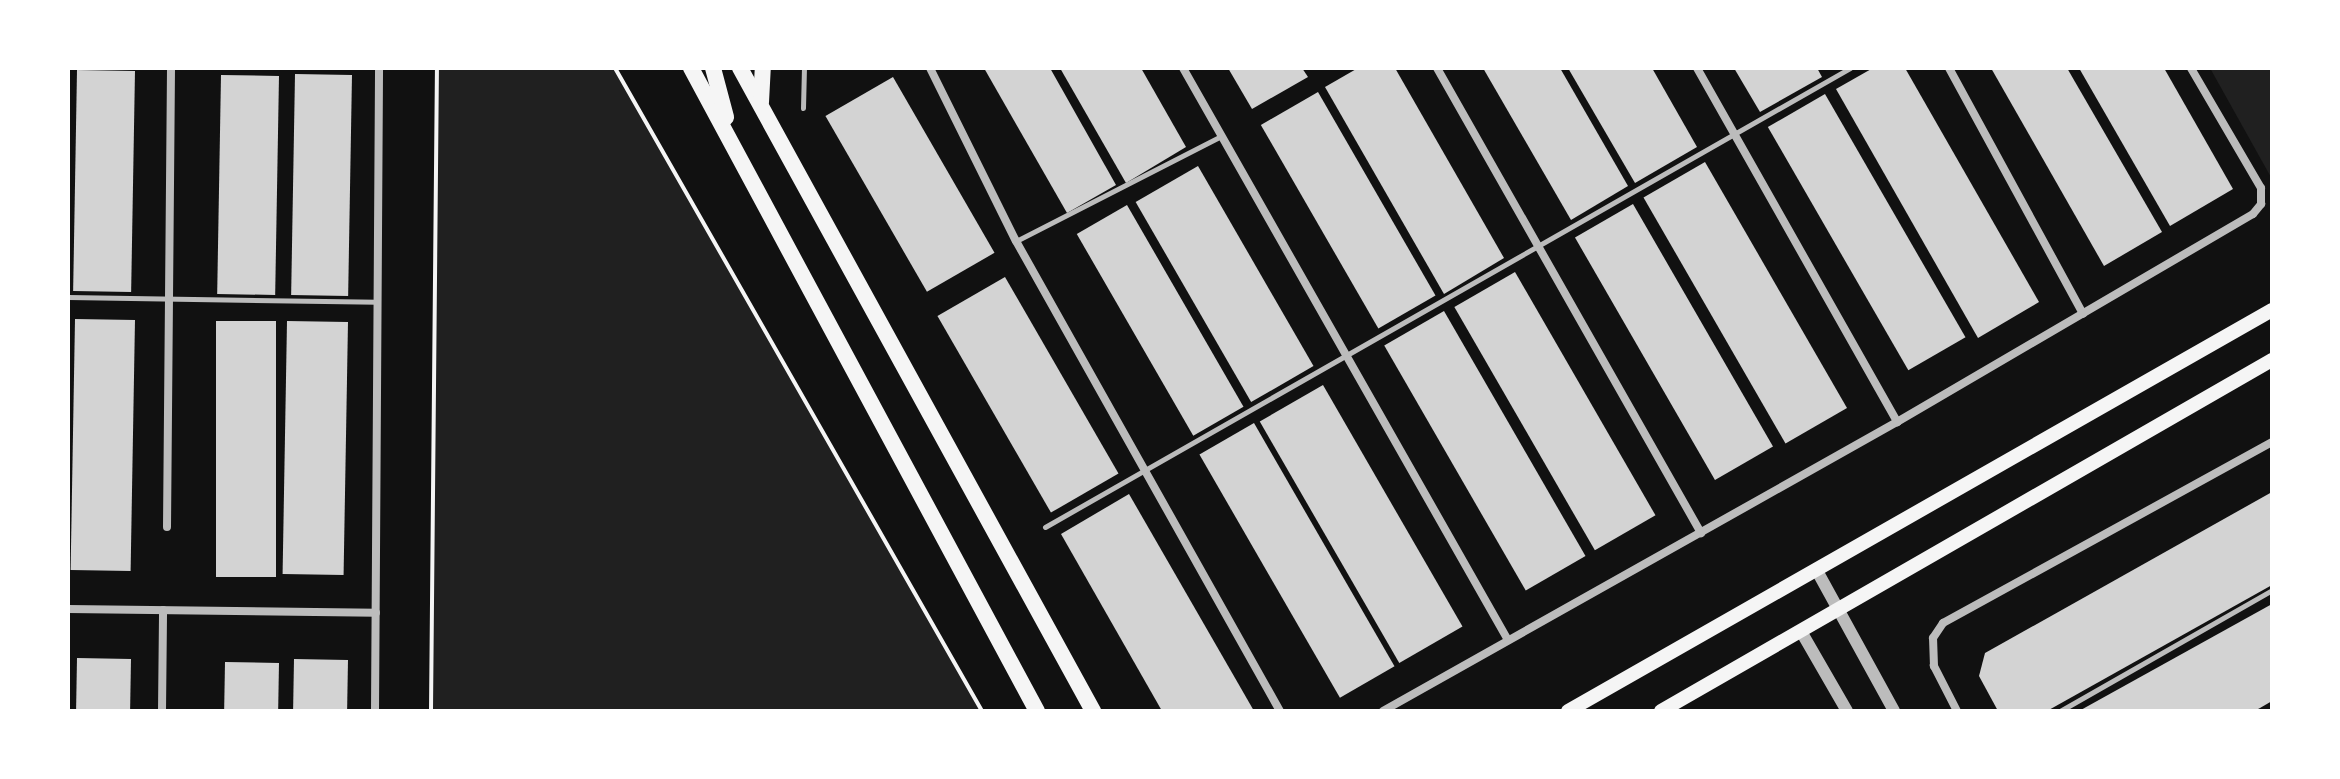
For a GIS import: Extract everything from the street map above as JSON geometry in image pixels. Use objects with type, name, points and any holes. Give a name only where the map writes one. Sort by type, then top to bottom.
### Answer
[{"type":"main road","points":[[691,68],[1037,711]]},
{"type":"main road","points":[[713,68],[734,146]]},
{"type":"main road","points":[[740,68],[1093,711]]},
{"type":"main road","points":[[761,105],[763,68]]},
{"type":"main road","points":[[1568,711],[2272,310]]},
{"type":"main road","points":[[1661,711],[1802,633],[2272,360]]},
{"type":"street","points":[[167,527],[171,68]]},
{"type":"street","points":[[375,711],[379,68]]},
{"type":"street","points":[[930,68],[1016,241],[1280,711]]},
{"type":"street","points":[[1183,68],[1508,640]]},
{"type":"street","points":[[1437,68],[1701,533]]},
{"type":"street","points":[[1697,68],[1897,422]]},
{"type":"street","points":[[1949,68],[2083,314]]},
{"type":"street","points":[[1383,711],[1897,422],[2253,214],[2261,204],[2261,188],[2191,68]]},
{"type":"street","points":[[1957,711],[1934,666],[1933,638],[1943,623],[2272,442]]},
{"type":"street","points":[[1816,569],[1894,711]]},
{"type":"street","points":[[68,609],[376,613]]},
{"type":"street","points":[[162,711],[163,610]]},
{"type":"street","points":[[1802,633],[1847,711]]},
{"type":"lane","points":[[803,108],[804,68]]},
{"type":"lane","points":[[1045,527],[1850,68]]},
{"type":"lane","points":[[1016,241],[1221,136]]},
{"type":"lane","points":[[68,297],[378,302]]},
{"type":"lane","points":[[2060,711],[2272,590]]},
{"type":"path","points":[[431,711],[437,68]]},
{"type":"path","points":[[615,68],[982,711]]},
{"type":"shaded area","points":[[437,68],[615,68],[982,711],[431,711]]},
{"type":"shaded area","points":[[2210,68],[2272,68],[2272,179]]},
{"type":"building","points":[[984,68],[1050,68],[1116,185],[1067,213]]},
{"type":"building","points":[[1060,68],[1141,68],[1186,147],[1126,183]]},
{"type":"building","points":[[1228,68],[1302,68],[1308,77],[1252,109]]},
{"type":"building","points":[[1358,68],[1395,68],[1504,258],[1444,294],[1325,87]]},
{"type":"building","points":[[1483,68],[1560,68],[1628,186],[1571,220]]},
{"type":"building","points":[[1568,68],[1652,68],[1697,147],[1635,183]]},
{"type":"building","points":[[1734,68],[1817,68],[1822,77],[1760,112]]},
{"type":"building","points":[[1873,68],[1905,68],[2039,302],[1978,338],[1836,89]]},
{"type":"building","points":[[1991,68],[2067,68],[2162,232],[2104,266]]},
{"type":"building","points":[[2079,68],[2164,68],[2233,189],[2170,226]]},
{"type":"building","points":[[77,70],[135,71],[131,292],[73,291]]},
{"type":"building","points":[[295,74],[352,75],[348,296],[291,295]]},
{"type":"building","points":[[221,75],[279,76],[275,295],[217,294]]},
{"type":"building","points":[[893,77],[994,253],[927,292],[825,116]]},
{"type":"building","points":[[1318,92],[1436,296],[1378,329],[1261,125]]},
{"type":"building","points":[[1825,94],[1966,337],[1908,370],[1768,127]]},
{"type":"building","points":[[1705,162],[1847,408],[1786,443],[1644,198]]},
{"type":"building","points":[[1198,166],[1314,366],[1251,402],[1136,202]]},
{"type":"building","points":[[1633,204],[1773,446],[1715,480],[1575,238]]},
{"type":"building","points":[[1127,205],[1244,407],[1193,436],[1077,234]]},
{"type":"building","points":[[1515,272],[1656,515],[1595,550],[1454,307]]},
{"type":"building","points":[[1005,277],[1118,474],[1051,513],[937,316]]},
{"type":"building","points":[[1444,311],[1586,556],[1526,591],[1384,346]]},
{"type":"building","points":[[75,319],[135,320],[131,571],[71,570]]},
{"type":"building","points":[[216,321],[276,321],[276,577],[216,577]]},
{"type":"building","points":[[287,321],[348,322],[344,575],[283,574]]},
{"type":"building","points":[[1323,385],[1462,627],[1399,663],[1260,422]]},
{"type":"building","points":[[1254,423],[1394,666],[1340,698],[1199,454]]},
{"type":"building","points":[[2272,492],[2272,585],[2047,711],[1998,711],[1979,676],[1985,653]]},
{"type":"building","points":[[1129,494],[1254,711],[1162,711],[1061,534]]},
{"type":"building","points":[[2272,604],[2272,701],[2260,708],[2254,711],[2079,711]]},
{"type":"building","points":[[77,658],[131,659],[130,711],[76,711]]},
{"type":"building","points":[[294,659],[348,660],[347,711],[293,711]]},
{"type":"building","points":[[225,662],[279,663],[278,711],[224,711]]}]
